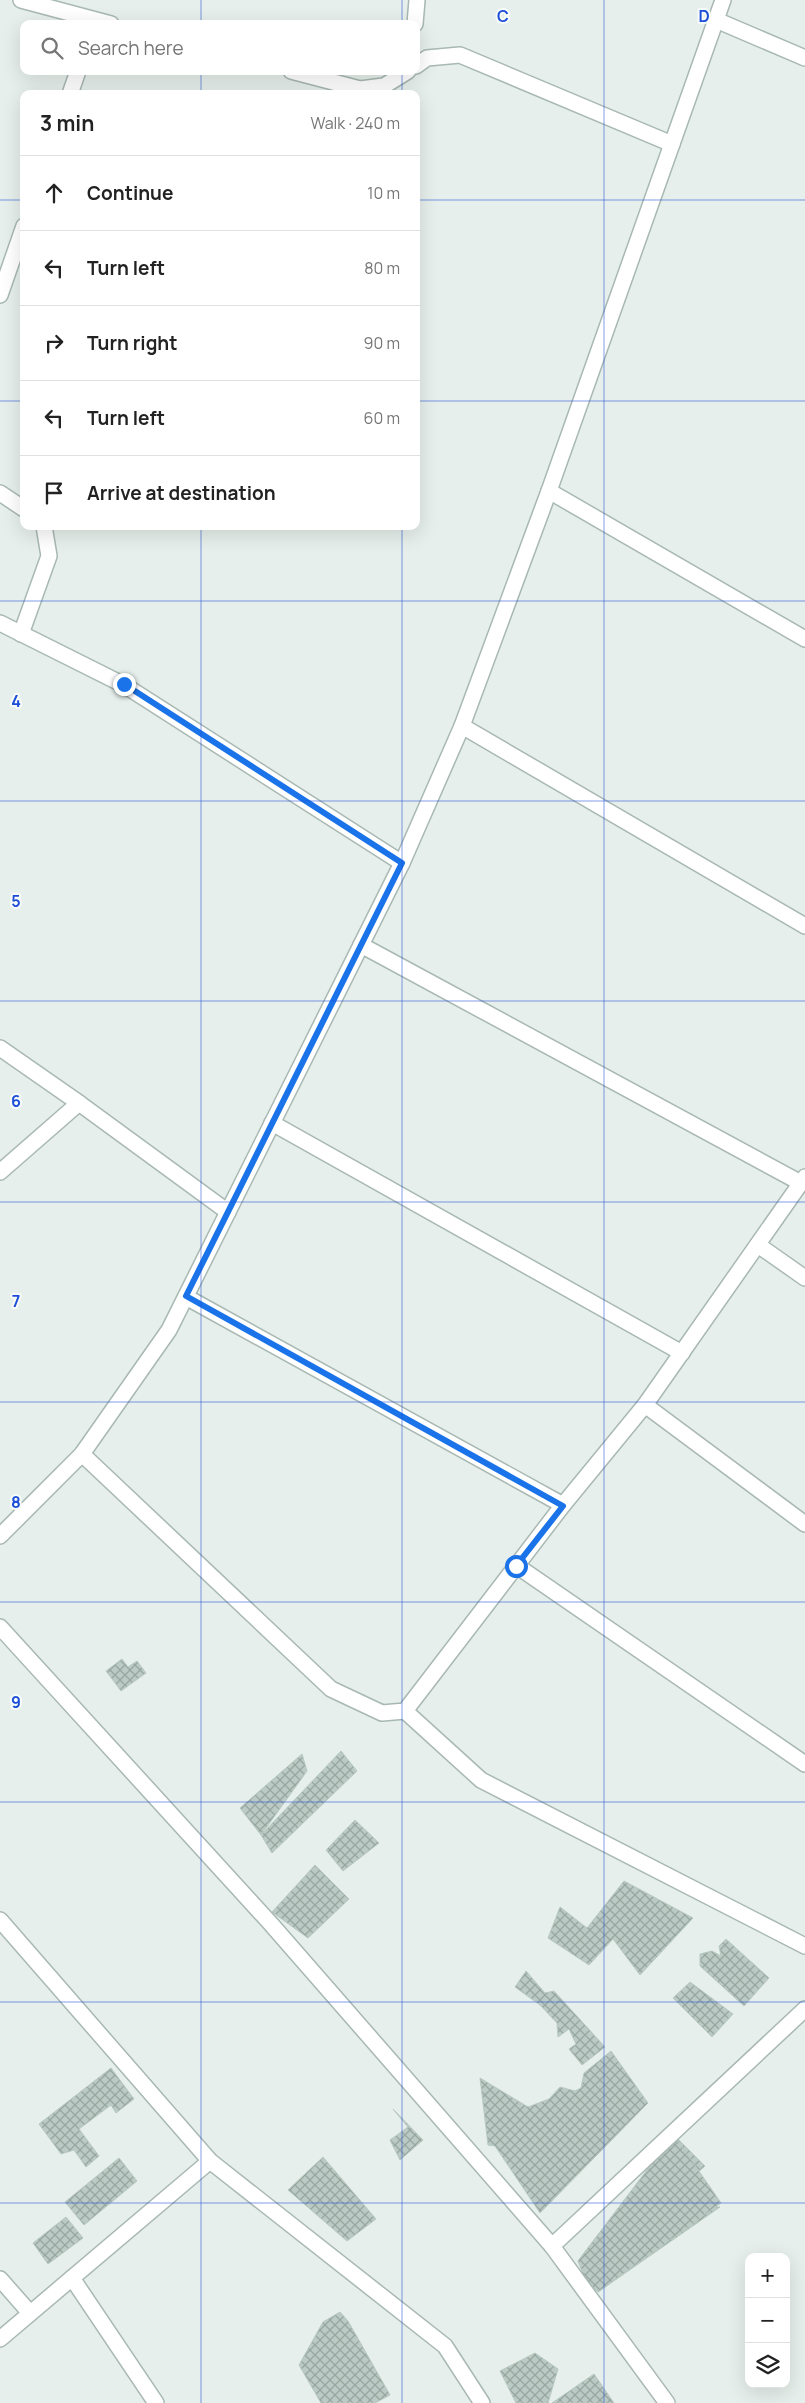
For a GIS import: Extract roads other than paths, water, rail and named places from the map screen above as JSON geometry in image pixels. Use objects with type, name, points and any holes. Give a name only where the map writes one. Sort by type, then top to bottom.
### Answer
[{"type":"street","points":[[21,0],[88,20]]},
{"type":"street","points":[[415,20],[417,0]]},
{"type":"street","points":[[1,1531],[82,1454],[169,1330],[402,863],[462,726],[549,491],[723,0]]},
{"type":"street","points":[[716,20],[805,58]]},
{"type":"street","points":[[420,63],[427,58],[460,56],[672,144]]},
{"type":"street","points":[[71,90],[77,75]]},
{"type":"street","points":[[306,75],[360,89],[384,86],[402,75]]},
{"type":"street","points":[[0,294],[20,237]]},
{"type":"street","points":[[549,491],[805,639]]},
{"type":"street","points":[[0,493],[20,506]]},
{"type":"street","points":[[21,634],[49,556],[45,530]]},
{"type":"street","points":[[0,623],[124,684],[402,863]]},
{"type":"street","points":[[462,726],[805,926]]},
{"type":"street","points":[[361,945],[803,1180],[645,1405],[563,1506],[405,1711]]},
{"type":"street","points":[[0,1048],[80,1103],[228,1212]]},
{"type":"street","points":[[0,1172],[80,1103]]},
{"type":"street","points":[[272,1123],[682,1353]]},
{"type":"street","points":[[758,1245],[805,1278]]},
{"type":"street","points":[[186,1296],[563,1506]]},
{"type":"street","points":[[645,1405],[805,1524]]},
{"type":"street","points":[[82,1454],[331,1689],[382,1713],[405,1711],[481,1780],[805,1946]]},
{"type":"street","points":[[516,1566],[805,1764]]},
{"type":"street","points":[[0,1627],[270,1924],[552,2246],[667,2403]]},
{"type":"street","points":[[0,1920],[210,2161],[445,2346],[482,2403]]},
{"type":"street","points":[[552,2246],[805,2009]]},
{"type":"street","points":[[0,2339],[210,2161]]},
{"type":"street","points":[[72,2278],[156,2403]]},
{"type":"street","points":[[0,2279],[30,2313]]}]
